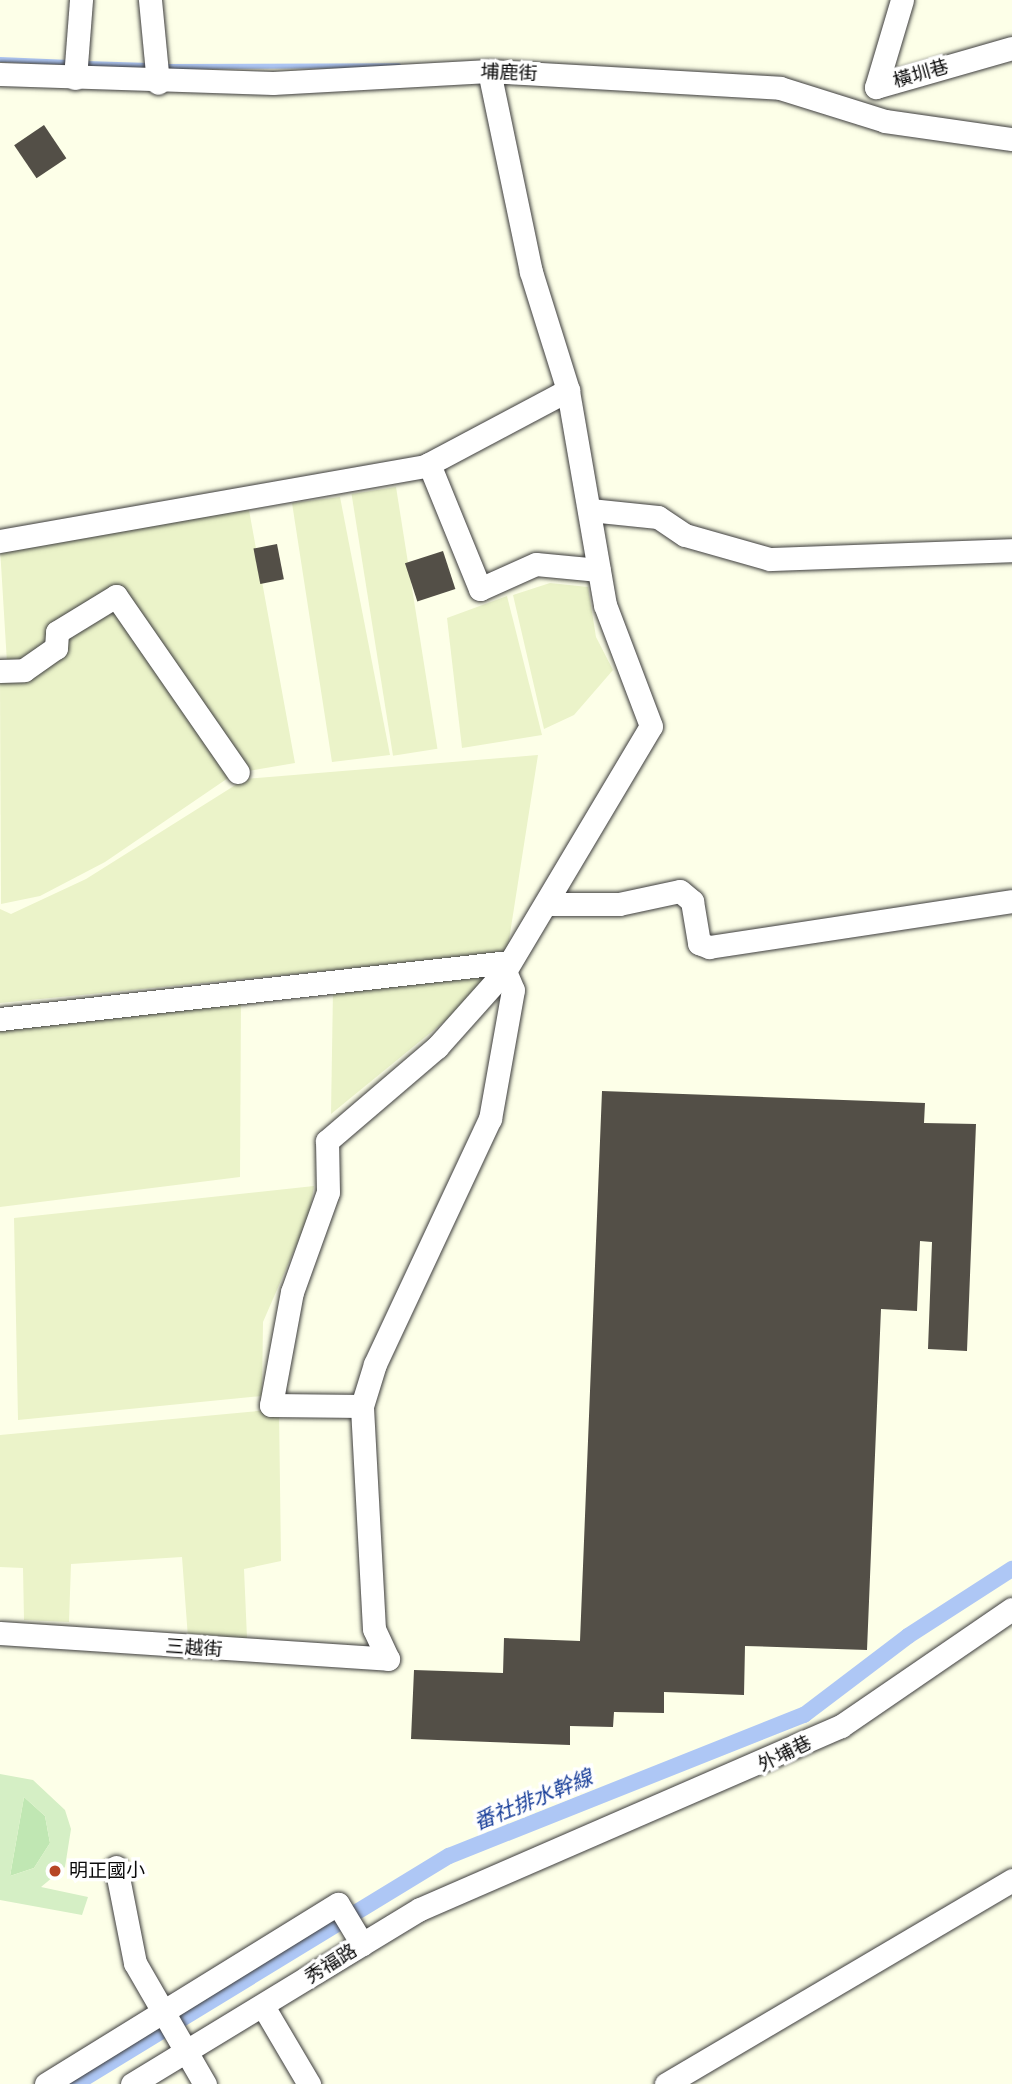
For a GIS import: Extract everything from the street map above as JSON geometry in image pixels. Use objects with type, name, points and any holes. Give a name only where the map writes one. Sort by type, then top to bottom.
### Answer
[{"type":"street","points":[[75,78],[80,0]]},
{"type":"street","points":[[150,0],[158,83]]},
{"type":"street","name":"橫圳巷","points":[[902,0],[876,87],[1012,48]]},
{"type":"street","points":[[489,71],[531,272],[568,390],[605,605],[651,726],[507,966],[437,1047],[327,1140],[328,1192],[292,1292],[271,1405],[362,1406],[375,1364],[490,1119],[513,990],[507,966]]},
{"type":"street","name":"埔鹿街","points":[[0,74],[158,83],[489,71],[780,88],[885,121],[1012,139]]},
{"type":"street","points":[[0,541],[429,464],[568,390]]},
{"type":"street","points":[[429,464],[480,589],[536,564],[600,570]]},
{"type":"street","points":[[590,510],[658,517],[685,535],[770,559],[1012,550]]},
{"type":"street","points":[[0,671],[24,670],[56,649],[57,632],[116,596],[238,772]]},
{"type":"street","points":[[546,904],[619,904],[680,891],[692,901],[699,943],[709,947],[1012,901]]},
{"type":"street","points":[[0,1019],[507,966]]},
{"type":"street","name":"三越街","points":[[0,1633],[387,1659],[374,1629],[362,1406]]},
{"type":"street","name":"外埔巷","points":[[537,1857],[748,1772],[841,1726],[1012,1609]]},
{"type":"street","name":"秀福路","points":[[132,2084],[420,1909],[537,1857]]},
{"type":"street","points":[[116,1867],[135,1963],[205,2084]]},
{"type":"street","points":[[666,2084],[1012,1880]]},
{"type":"street","points":[[46,2084],[338,1904],[362,1944]]},
{"type":"street","points":[[262,2006],[309,2084]]},
{"type":"green space","points":[[396,487],[437,749],[393,756],[352,494]]},
{"type":"green space","points":[[340,497],[390,755],[332,762],[292,503]]},
{"type":"green space","points":[[249,510],[295,763],[248,771],[118,591],[48,646],[23,662],[7,663],[0,548]]},
{"type":"green space","points":[[550,583],[588,587],[596,637],[613,670],[574,715],[544,729],[513,595]]},
{"type":"green space","points":[[507,596],[542,735],[462,748],[447,618]]},
{"type":"green space","points":[[117,610],[231,776],[105,862],[40,896],[1,904],[0,680]]},
{"type":"green space","points":[[538,755],[507,953],[0,1003],[0,909],[11,914],[86,879],[245,779]]},
{"type":"green space","points":[[501,975],[331,1114],[333,990]]},
{"type":"green space","points":[[241,1001],[240,1177],[0,1207],[0,1027]]},
{"type":"green space","points":[[314,1186],[309,1216],[263,1322],[262,1396],[18,1420],[14,1218]]},
{"type":"green space","points":[[279,1409],[281,1561],[244,1569],[247,1638],[188,1638],[182,1557],[71,1564],[69,1622],[24,1620],[23,1568],[0,1567],[0,1435]]},
{"type":"green space","points":[[0,1774],[33,1780],[65,1810],[71,1829],[65,1867],[41,1887],[88,1897],[82,1915],[0,1900]],"holes":[[[24,1797],[45,1816],[50,1843],[34,1868],[10,1876]]]},
{"type":"green space","points":[[24,1797],[45,1816],[50,1843],[34,1868],[10,1876]]},
{"type":"building","points":[[44,125],[66,158],[37,178],[14,145]]},
{"type":"building","points":[[277,544],[284,579],[260,584],[253,549]]},
{"type":"building","points":[[443,551],[455,589],[417,601],[405,563]]},
{"type":"building","points":[[602,1091],[925,1103],[924,1123],[976,1124],[967,1351],[928,1349],[932,1242],[920,1241],[917,1311],[881,1309],[867,1650],[745,1646],[744,1695],[664,1692],[664,1713],[614,1712],[613,1727],[570,1726],[570,1745],[411,1739],[414,1670],[503,1673],[504,1638],[580,1641]]},
{"type":"waterway","points":[[0,59],[69,62]]},
{"type":"waterway","points":[[85,63],[149,65]]},
{"type":"waterway","points":[[162,66],[398,65]]},
{"type":"waterway","name":"番社排水幹線","points":[[75,2084],[449,1856],[804,1715],[908,1636],[1012,1569]]},
{"type":"place","name":"明正國小","points":[[55,1871]]}]
